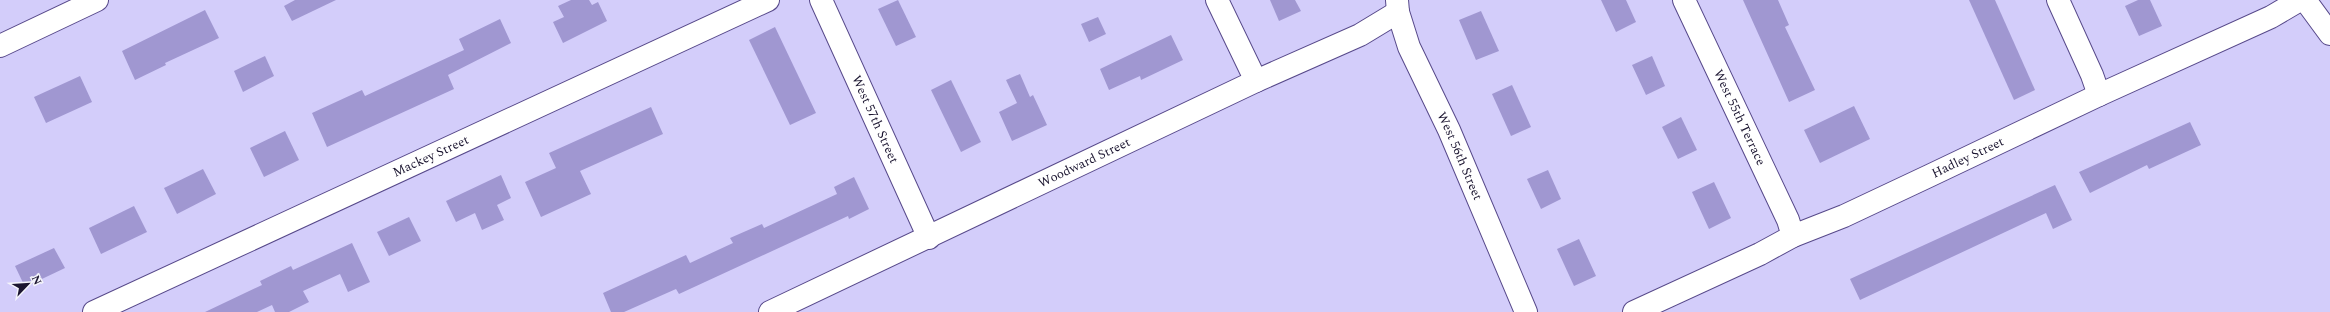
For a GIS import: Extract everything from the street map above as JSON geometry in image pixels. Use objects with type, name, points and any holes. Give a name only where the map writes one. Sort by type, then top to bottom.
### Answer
[{"type":"street","points":[[0,46],[97,0]]},
{"type":"street","name":"Mackey Street","points":[[94,312],[768,0]]},
{"type":"street","name":"West 57th Street","points":[[821,0],[929,238]]},
{"type":"street","points":[[1217,0],[1256,81]]},
{"type":"street","name":"West 55th Terrace","points":[[1684,0],[1788,220],[1794,236]]},
{"type":"street","points":[[2058,0],[2092,74],[2099,95]]},
{"type":"street","name":"Hadley Street","points":[[1634,312],[1760,254],[1794,236],[1851,213],[2099,95],[2271,17],[2300,0]]},
{"type":"street","points":[[2305,0],[2330,34]]},
{"type":"street","name":"Woodward Street","points":[[770,312],[929,238],[1256,81],[1360,35],[1398,6]]},
{"type":"street","name":"West 56th Street","points":[[1398,6],[1409,47],[1449,130],[1526,312]]},
{"type":"building","points":[[295,0],[336,0],[292,21],[284,6]]},
{"type":"building","points":[[571,0],[589,0],[592,5],[598,2],[607,21],[563,43],[553,22],[564,17],[558,6]]},
{"type":"building","points":[[898,0],[916,37],[896,46],[878,9]]},
{"type":"building","points":[[1270,0],[1295,0],[1301,11],[1279,21]]},
{"type":"building","points":[[1601,0],[1626,0],[1636,22],[1616,32]]},
{"type":"building","points":[[1743,0],[1778,0],[1789,25],[1785,27],[1815,90],[1789,102]]},
{"type":"building","points":[[1969,0],[1995,0],[2035,90],[2014,100]]},
{"type":"building","points":[[2138,0],[2150,0],[2162,26],[2139,36],[2125,6]]},
{"type":"building","points":[[205,10],[219,38],[165,63],[166,65],[135,80],[122,51]]},
{"type":"building","points":[[1481,11],[1499,51],[1476,60],[1459,20]]},
{"type":"building","points":[[1098,17],[1106,34],[1089,42],[1081,24]]},
{"type":"building","points":[[500,19],[511,43],[448,75],[454,89],[327,147],[312,113],[362,90],[365,96],[464,50],[459,39]]},
{"type":"building","points":[[775,27],[816,113],[790,125],[749,40]]},
{"type":"building","points":[[1171,35],[1183,60],[1141,80],[1140,76],[1109,90],[1100,69]]},
{"type":"building","points":[[265,56],[274,76],[243,92],[234,71]]},
{"type":"building","points":[[1652,56],[1665,86],[1646,95],[1632,65]]},
{"type":"building","points":[[1020,74],[1030,97],[1033,95],[1047,125],[1012,141],[999,112],[1017,103],[1006,80]]},
{"type":"building","points":[[80,76],[92,102],[46,123],[34,97]]},
{"type":"building","points":[[951,80],[981,142],[961,152],[931,90]]},
{"type":"building","points":[[1512,85],[1531,127],[1511,136],[1492,94]]},
{"type":"building","points":[[1854,106],[1870,139],[1820,163],[1804,130]]},
{"type":"building","points":[[651,107],[663,134],[580,171],[591,194],[541,217],[525,182],[556,168],[549,153]]},
{"type":"building","points":[[1681,117],[1697,150],[1678,159],[1662,127]]},
{"type":"building","points":[[2190,122],[2201,145],[2149,169],[2147,165],[2090,193],[2079,172]]},
{"type":"building","points":[[285,131],[299,160],[264,177],[250,148]]},
{"type":"building","points":[[203,169],[216,194],[177,214],[164,188]]},
{"type":"building","points":[[1548,170],[1561,199],[1541,209],[1527,179]]},
{"type":"building","points":[[501,175],[511,198],[497,205],[504,220],[482,230],[475,213],[456,222],[446,201]]},
{"type":"building","points":[[854,177],[869,209],[849,219],[848,216],[679,294],[676,289],[624,312],[611,312],[603,293],[686,255],[690,263],[733,243],[730,238],[762,224],[764,228],[837,194],[834,187]]},
{"type":"building","points":[[1714,182],[1731,218],[1709,229],[1692,192]]},
{"type":"building","points":[[2055,185],[2072,220],[2053,229],[2046,213],[1860,300],[1850,279]]},
{"type":"building","points":[[134,206],[147,232],[101,254],[89,228]]},
{"type":"building","points":[[409,217],[421,241],[389,256],[377,232]]},
{"type":"building","points":[[1579,239],[1596,276],[1574,286],[1557,249]]},
{"type":"building","points":[[352,243],[370,282],[348,292],[340,274],[303,291],[309,302],[289,312],[275,312],[272,305],[257,312],[205,312],[262,285],[260,281],[291,266],[293,270]]},
{"type":"building","points":[[54,248],[65,268],[25,287],[15,266]]}]
